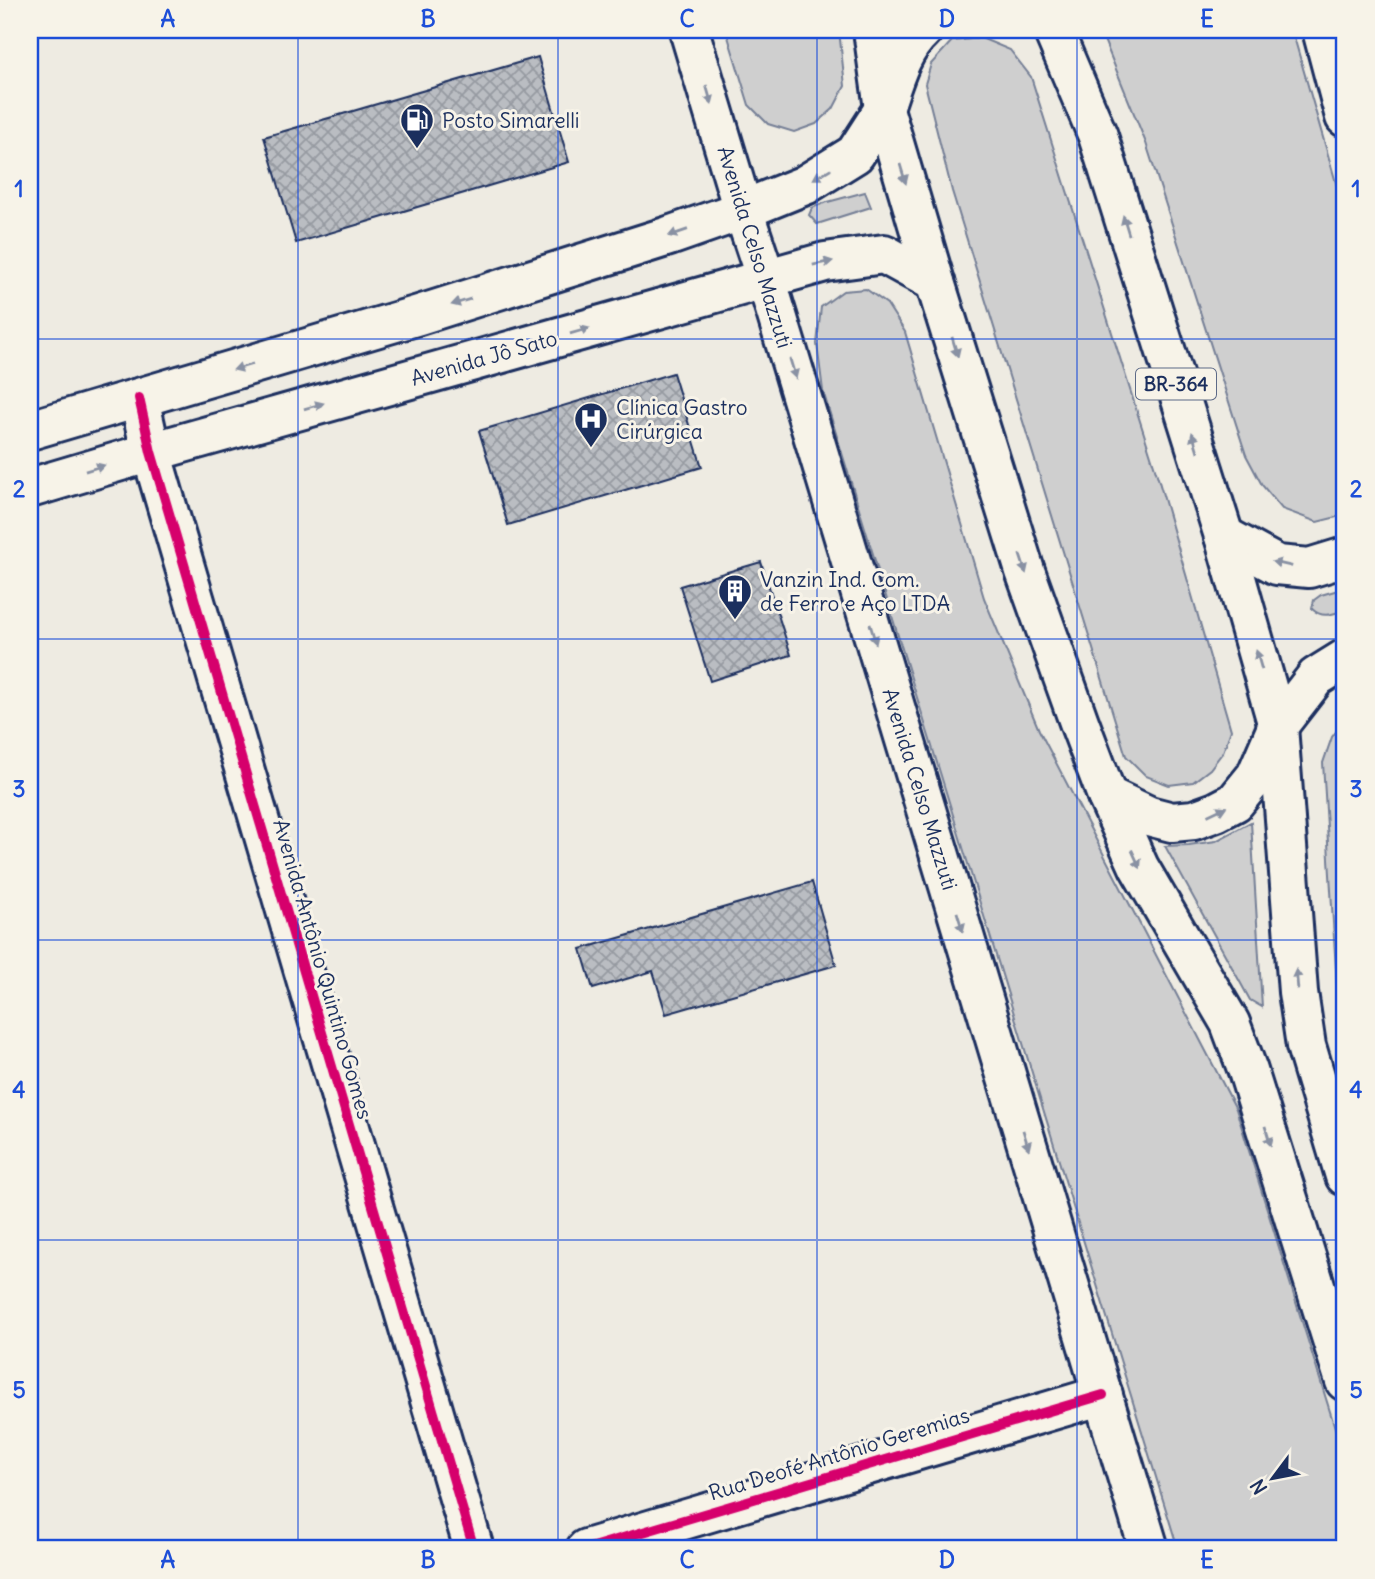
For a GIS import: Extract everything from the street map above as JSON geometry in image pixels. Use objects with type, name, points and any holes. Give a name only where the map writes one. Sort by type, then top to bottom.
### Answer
[{"type":"main road","name":"Avenida Celso Mazzuti","points":[[689,30],[1149,1549]]},
{"type":"main road","points":[[873,30],[884,109],[1025,571],[1107,796],[1139,867],[1230,1024],[1248,1071],[1345,1381]]},
{"type":"main road","points":[[30,430],[445,307],[658,240],[805,185],[856,154],[884,109],[901,60],[923,30]]},
{"type":"main road","points":[[1322,30],[1345,117]]},
{"type":"main road","name":"BR-364","points":[[1048,35],[1098,136],[1224,536],[1278,726],[1300,1006],[1306,1046],[1345,1176]]},
{"type":"main road","name":"Avenida Jô Sato","points":[[30,488],[825,262],[884,254],[935,282]]},
{"type":"main road","name":"Avenida Antônio Quintino Gomes","points":[[139,398],[151,452],[474,1549]]},
{"type":"main road","points":[[1224,536],[1277,565],[1309,568],[1345,557]]},
{"type":"main road","points":[[1107,796],[1149,816],[1172,822],[1194,820],[1235,802],[1256,776],[1278,726],[1316,677],[1345,659]]},
{"type":"main road","name":"Rua Deofé Antônio Geremias","points":[[586,1549],[1103,1395]]},
{"type":"shaded area","points":[[726,30],[839,30],[845,86],[833,109],[816,124],[794,132],[768,124],[749,105]]},
{"type":"shaded area","points":[[1100,30],[1292,30],[1345,214],[1345,515],[1317,522],[1282,509],[1262,485],[1246,455],[1146,143]]},
{"type":"shaded area","points":[[981,38],[1010,50],[1031,77],[1158,478],[1231,730],[1223,752],[1210,769],[1193,782],[1169,785],[1146,776],[1126,756],[952,191],[925,84],[931,64],[952,41]]},
{"type":"shaded area","points":[[865,192],[871,207],[817,224],[809,215],[812,208],[824,203]]},
{"type":"shaded area","points":[[866,289],[887,304],[905,332],[984,598],[1039,730],[1236,1109],[1345,1460],[1345,1549],[1178,1549],[823,391],[817,344],[821,307],[843,291]]},
{"type":"shaded area","points":[[1345,588],[1345,610],[1324,615],[1312,609],[1314,600],[1321,595]]},
{"type":"shaded area","points":[[1345,720],[1345,1049],[1337,986],[1323,763],[1332,737]]},
{"type":"shaded area","points":[[1251,822],[1262,1007],[1250,1000],[1165,846],[1216,841]]},
{"type":"building","name":"Posto Simarelli","points":[[538,57],[569,162],[296,243],[264,137]]},
{"type":"building","name":"Clínica Gastro Cirúrgica","points":[[673,373],[702,467],[508,525],[479,431]]},
{"type":"building","name":"Vanzin Ind. Com. de Ferro e Aço LTDA","points":[[761,562],[791,655],[710,681],[680,586]]},
{"type":"building","points":[[812,882],[836,965],[666,1014],[653,971],[593,989],[581,949]]},
{"type":"cycle path","points":[[139,398],[151,452],[474,1549]]},
{"type":"cycle path","points":[[586,1549],[1103,1395]]},
{"type":"place","name":"Posto Simarelli","points":[[417,150]]},
{"type":"place","name":"Clínica Gastro Cirúrgica","points":[[591,449]]},
{"type":"place","name":"Vanzin Ind. Com. de Ferro e Aço LTDA","points":[[735,621]]}]
